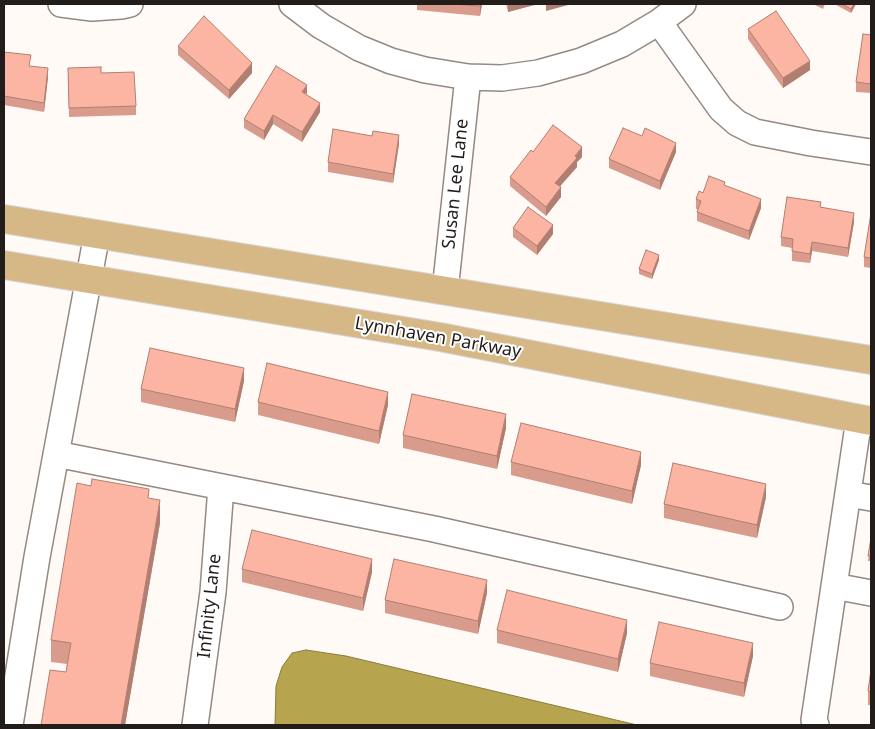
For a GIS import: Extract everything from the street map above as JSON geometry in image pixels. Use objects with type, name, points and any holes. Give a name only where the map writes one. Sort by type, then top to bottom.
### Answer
[{"type":"main road","points":[[4,219],[871,360]]},
{"type":"main road","name":"Lynnhaven Parkway","points":[[4,265],[431,336],[865,420]]},
{"type":"street","points":[[61,4],[92,8],[130,4]]},
{"type":"street","points":[[292,4],[321,26],[359,48],[391,61],[425,70],[468,77],[502,78],[538,73],[581,62],[622,44],[659,22],[683,4]]},
{"type":"street","points":[[659,22],[721,109],[736,123],[755,132],[871,152]]},
{"type":"street","name":"Susan Lee Lane","points":[[444,291],[468,77]]},
{"type":"street","points":[[10,725],[37,557],[97,234]]},
{"type":"street","points":[[816,725],[814,720],[834,586],[859,496],[865,420]]},
{"type":"street","points":[[56,454],[434,529],[780,607]]},
{"type":"street","name":"Infinity Lane","points":[[195,725],[213,592],[221,487]]},
{"type":"street","points":[[834,586],[871,592]]},
{"type":"shaded area","points":[[306,650],[346,656],[637,725],[275,725],[276,686],[282,667],[292,653]]},
{"type":"building","points":[[452,4],[480,4],[480,6]]},
{"type":"building","points":[[842,4],[854,4],[851,9]]},
{"type":"building","points":[[776,11],[810,61],[783,78],[748,29]]},
{"type":"building","points":[[204,16],[252,63],[229,90],[178,46]]},
{"type":"building","points":[[863,34],[871,35],[871,84],[856,82]]},
{"type":"building","points":[[4,52],[31,55],[29,66],[48,68],[44,103],[4,96]]},
{"type":"building","points":[[276,66],[307,85],[302,92],[320,103],[302,132],[273,115],[264,131],[244,119]]},
{"type":"building","points":[[101,67],[101,73],[134,72],[136,106],[69,108],[68,68]]},
{"type":"building","points":[[553,125],[582,147],[575,156],[577,158],[555,183],[561,187],[546,207],[510,177],[531,150],[533,152]]},
{"type":"building","points":[[623,128],[642,136],[645,128],[676,143],[660,181],[609,159]]},
{"type":"building","points":[[333,129],[372,136],[373,131],[399,135],[393,174],[328,162]]},
{"type":"building","points":[[709,176],[725,182],[724,185],[761,199],[749,231],[697,212],[701,201],[696,199],[699,191],[703,193]]},
{"type":"building","points":[[787,197],[821,202],[820,207],[854,213],[848,248],[812,242],[810,254],[792,251],[793,239],[781,237]]},
{"type":"building","points":[[528,207],[553,225],[537,246],[513,228]]},
{"type":"building","points":[[871,213],[871,258],[864,257]]},
{"type":"building","points":[[646,250],[659,255],[652,274],[639,269]]},
{"type":"building","points":[[150,348],[244,368],[235,409],[141,389]]},
{"type":"building","points":[[267,363],[388,392],[379,431],[258,402]]},
{"type":"building","points":[[412,394],[506,414],[497,456],[403,435]]},
{"type":"building","points":[[521,423],[641,452],[632,491],[511,462]]},
{"type":"building","points":[[673,463],[766,484],[757,525],[664,504]]},
{"type":"building","points":[[92,479],[149,489],[148,498],[160,500],[121,725],[41,725],[50,670],[66,672],[71,643],[51,640],[77,483],[91,486]]},
{"type":"building","points":[[252,530],[372,559],[363,598],[242,569]]},
{"type":"building","points":[[871,538],[871,556],[868,556]]},
{"type":"building","points":[[394,559],[487,580],[478,621],[385,600]]},
{"type":"building","points":[[507,590],[627,620],[618,659],[497,630]]},
{"type":"building","points":[[659,622],[753,643],[744,683],[650,663]]},
{"type":"building","points":[[871,670],[871,692],[868,691]]}]
